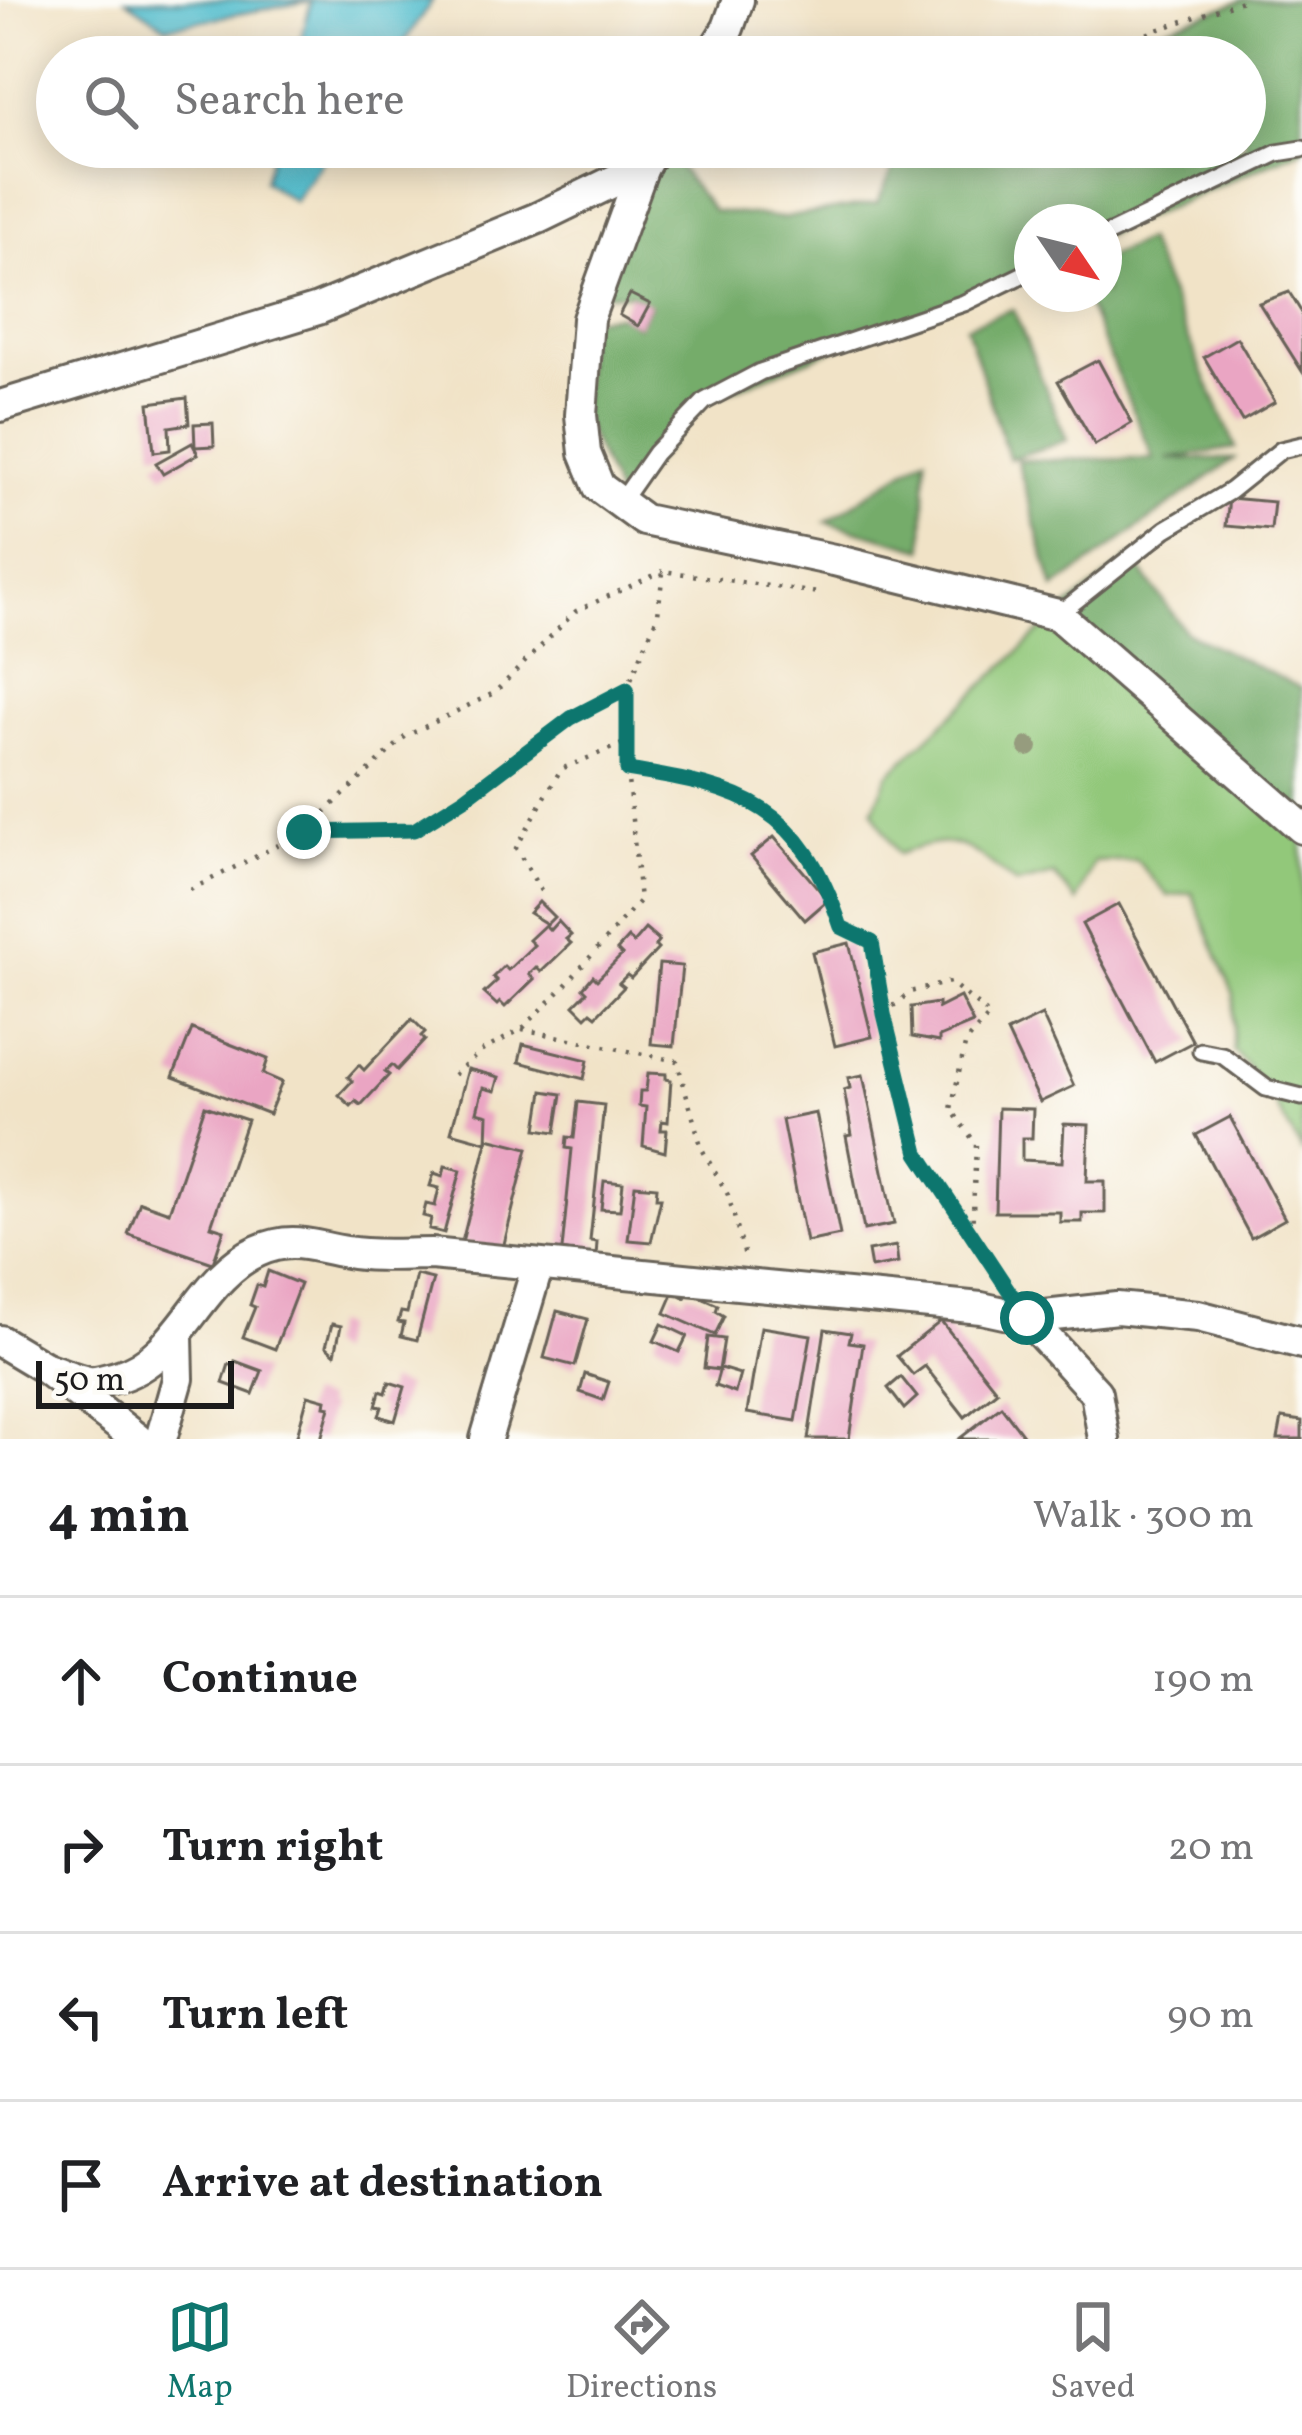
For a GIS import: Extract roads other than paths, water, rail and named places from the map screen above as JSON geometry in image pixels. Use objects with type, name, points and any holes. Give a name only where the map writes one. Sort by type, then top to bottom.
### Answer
[{"type":"street","points":[[723,36],[738,0]]},
{"type":"street","points":[[0,406],[318,308],[538,218],[629,168]]},
{"type":"street","points":[[645,168],[588,319],[581,415],[585,453],[599,487],[644,520],[1058,615],[1302,828]]},
{"type":"street","points":[[0,377],[41,391]]},
{"type":"street","points":[[45,1368],[92,1383],[140,1370],[176,1336],[235,1266],[255,1252],[285,1242],[321,1244],[347,1252],[430,1254],[981,1308],[1027,1318],[1117,1307],[1198,1316],[1302,1343]]},
{"type":"street","points":[[486,1439],[538,1265]]},
{"type":"street","points":[[1027,1318],[1096,1393],[1104,1439]]},
{"type":"street","points":[[161,1439],[178,1379],[176,1336]]},
{"type":"street","points":[[0,1341],[45,1368],[136,1439]]},
{"type":"lane","points":[[1266,158],[1302,149]]},
{"type":"lane","points":[[1122,227],[1246,168]]},
{"type":"lane","points":[[620,503],[655,453],[705,401],[760,372],[964,303],[1014,279]]},
{"type":"lane","points":[[1058,615],[1166,529],[1230,491],[1281,450],[1302,445]]},
{"type":"lane","points":[[1201,1051],[1222,1055],[1266,1088],[1302,1097]]},
{"type":"water","points":[[126,0],[433,0],[408,36],[302,36],[311,1],[166,27]]},
{"type":"water","points":[[267,168],[317,168],[294,201],[264,181]]}]
